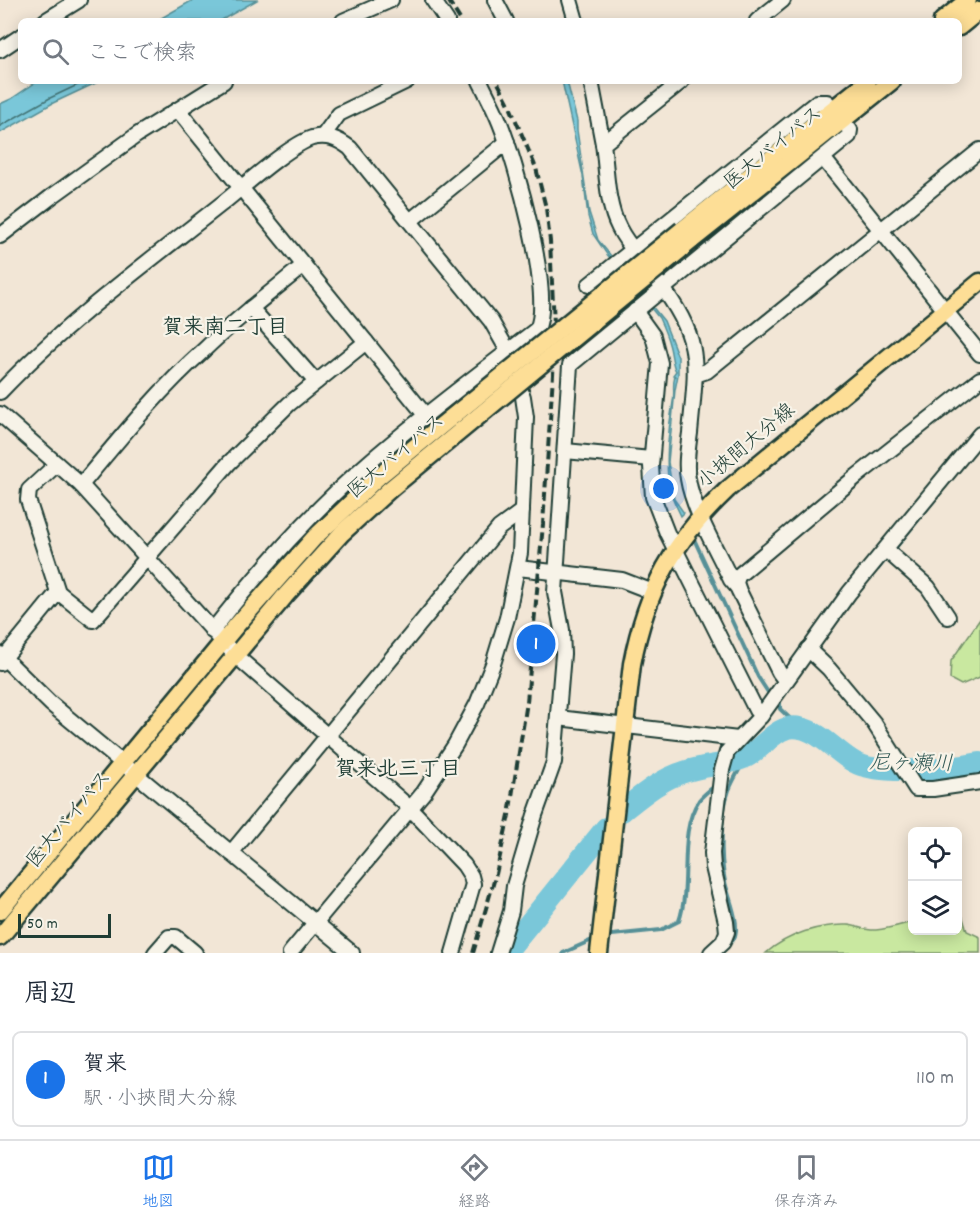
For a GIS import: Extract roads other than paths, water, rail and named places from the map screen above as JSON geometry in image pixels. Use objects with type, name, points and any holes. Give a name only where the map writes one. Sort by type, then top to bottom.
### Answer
[{"type":"main road","points":[[946,18],[969,0]]},
{"type":"main road","points":[[962,25],[980,10]]},
{"type":"main road","name":"医大バイパス","points":[[838,115],[865,84]]},
{"type":"main road","name":"医大バイパス","points":[[0,937],[129,768],[218,637],[314,538],[838,115],[887,84]]},
{"type":"main road","name":"小挾間大分線","points":[[599,953],[624,727],[636,643],[652,592],[675,549],[693,524],[728,489],[980,282]]},
{"type":"main road","name":"医大バイパス","points":[[0,912],[235,654],[383,483]]},
{"type":"street","points":[[50,18],[79,0]]},
{"type":"street","points":[[350,18],[391,0]]},
{"type":"street","points":[[433,0],[445,18]]},
{"type":"street","points":[[495,0],[504,18]]},
{"type":"street","points":[[570,0],[575,18]]},
{"type":"street","points":[[761,18],[783,0]]},
{"type":"street","points":[[0,50],[18,38]]},
{"type":"street","points":[[0,236],[51,196],[137,135],[219,84]]},
{"type":"street","points":[[0,392],[62,332],[241,188],[299,144],[323,135],[339,114],[401,84]]},
{"type":"street","points":[[218,637],[272,559],[367,464],[537,329],[542,311],[532,237],[507,142],[481,84]]},
{"type":"street","points":[[592,84],[615,218],[633,248],[681,314],[690,336],[695,360],[695,375],[687,471],[693,524],[737,587],[785,680]]},
{"type":"street","points":[[603,144],[678,84]]},
{"type":"street","points":[[498,953],[511,911],[514,886],[535,815],[552,770],[563,643],[555,600],[570,365],[823,158],[851,134],[850,130],[824,100],[818,102],[589,285]]},
{"type":"street","points":[[178,110],[426,416]]},
{"type":"street","points":[[290,953],[410,808],[448,758],[477,704],[501,640],[518,568],[526,417],[523,397],[508,351],[491,321],[350,148],[342,142],[323,135]]},
{"type":"street","points":[[410,221],[507,142]]},
{"type":"street","points":[[695,375],[707,371],[980,150]]},
{"type":"street","points":[[823,158],[980,354]]},
{"type":"street","points":[[81,486],[172,380],[251,308],[304,265]]},
{"type":"street","points":[[251,308],[316,382]]},
{"type":"street","points":[[635,311],[653,336],[660,363],[651,459],[654,497],[675,549],[756,710],[764,711]]},
{"type":"street","points":[[57,464],[29,490],[27,497],[58,592],[93,620],[229,463],[283,410],[366,342]]},
{"type":"street","points":[[737,587],[740,574],[857,476],[980,378]]},
{"type":"street","points":[[0,414],[81,486],[235,654],[410,808],[464,865],[473,879],[472,889],[453,953]]},
{"type":"street","points":[[711,953],[723,942],[727,932],[713,867],[713,836],[725,758],[738,739],[764,711],[849,593],[980,434]]},
{"type":"street","points":[[565,451],[651,459]]},
{"type":"street","points":[[231,854],[499,528],[522,511]]},
{"type":"street","points":[[886,550],[928,587],[948,617]]},
{"type":"street","points":[[518,568],[622,579],[652,592]]},
{"type":"street","points":[[58,592],[1,658],[51,704],[352,953]]},
{"type":"street","points":[[808,649],[829,669],[863,710],[916,789],[933,789],[980,782]]},
{"type":"street","points":[[558,718],[738,739]]},
{"type":"street","points":[[155,953],[169,937],[176,937],[195,953]]},
{"type":"water","points":[[193,0],[257,0],[225,18],[161,18]]},
{"type":"water","points":[[34,84],[94,84],[53,103],[0,133],[0,104]]},
{"type":"water","points":[[563,84],[568,84],[577,121],[589,212],[598,240],[664,321],[678,357],[668,462],[674,499],[684,513],[681,516],[671,493],[667,469],[674,398],[675,376],[673,375],[676,371],[670,348],[659,318],[593,234],[588,216],[583,176]]},
{"type":"waterway","points":[[893,551],[966,461]]},
{"type":"waterway","points":[[693,537],[758,677],[771,697]]},
{"type":"waterway","points":[[878,569],[888,556]]},
{"type":"waterway","points":[[780,699],[780,709],[799,727]]},
{"type":"waterway","name":"尼ヶ瀬川","points":[[622,811],[667,779],[691,770],[746,757],[778,732],[792,727],[808,730],[854,762],[880,769],[916,770],[980,763]]},
{"type":"waterway","points":[[727,775],[746,757]]},
{"type":"waterway","points":[[730,943],[734,938],[736,923],[723,872],[722,823],[729,790],[744,761]]},
{"type":"waterway","points":[[612,935],[661,930],[679,921],[685,891],[686,843],[692,813],[699,800],[717,784]]},
{"type":"waterway","name":"尼ヶ瀬川","points":[[506,952],[606,828]]},
{"type":"waterway","points":[[563,953],[592,940]]},
{"type":"railway","points":[[448,0],[459,18]]},
{"type":"railway","points":[[473,953],[496,874],[509,815],[527,702],[543,524],[555,345],[550,241],[546,208],[536,168],[499,84]]},
{"type":"place","name":"賀来","points":[[536,644]]},
{"type":"district","name":"賀来南二丁目","points":[[225,329]]},
{"type":"district","name":"賀来北三丁目","points":[[398,771]]}]
